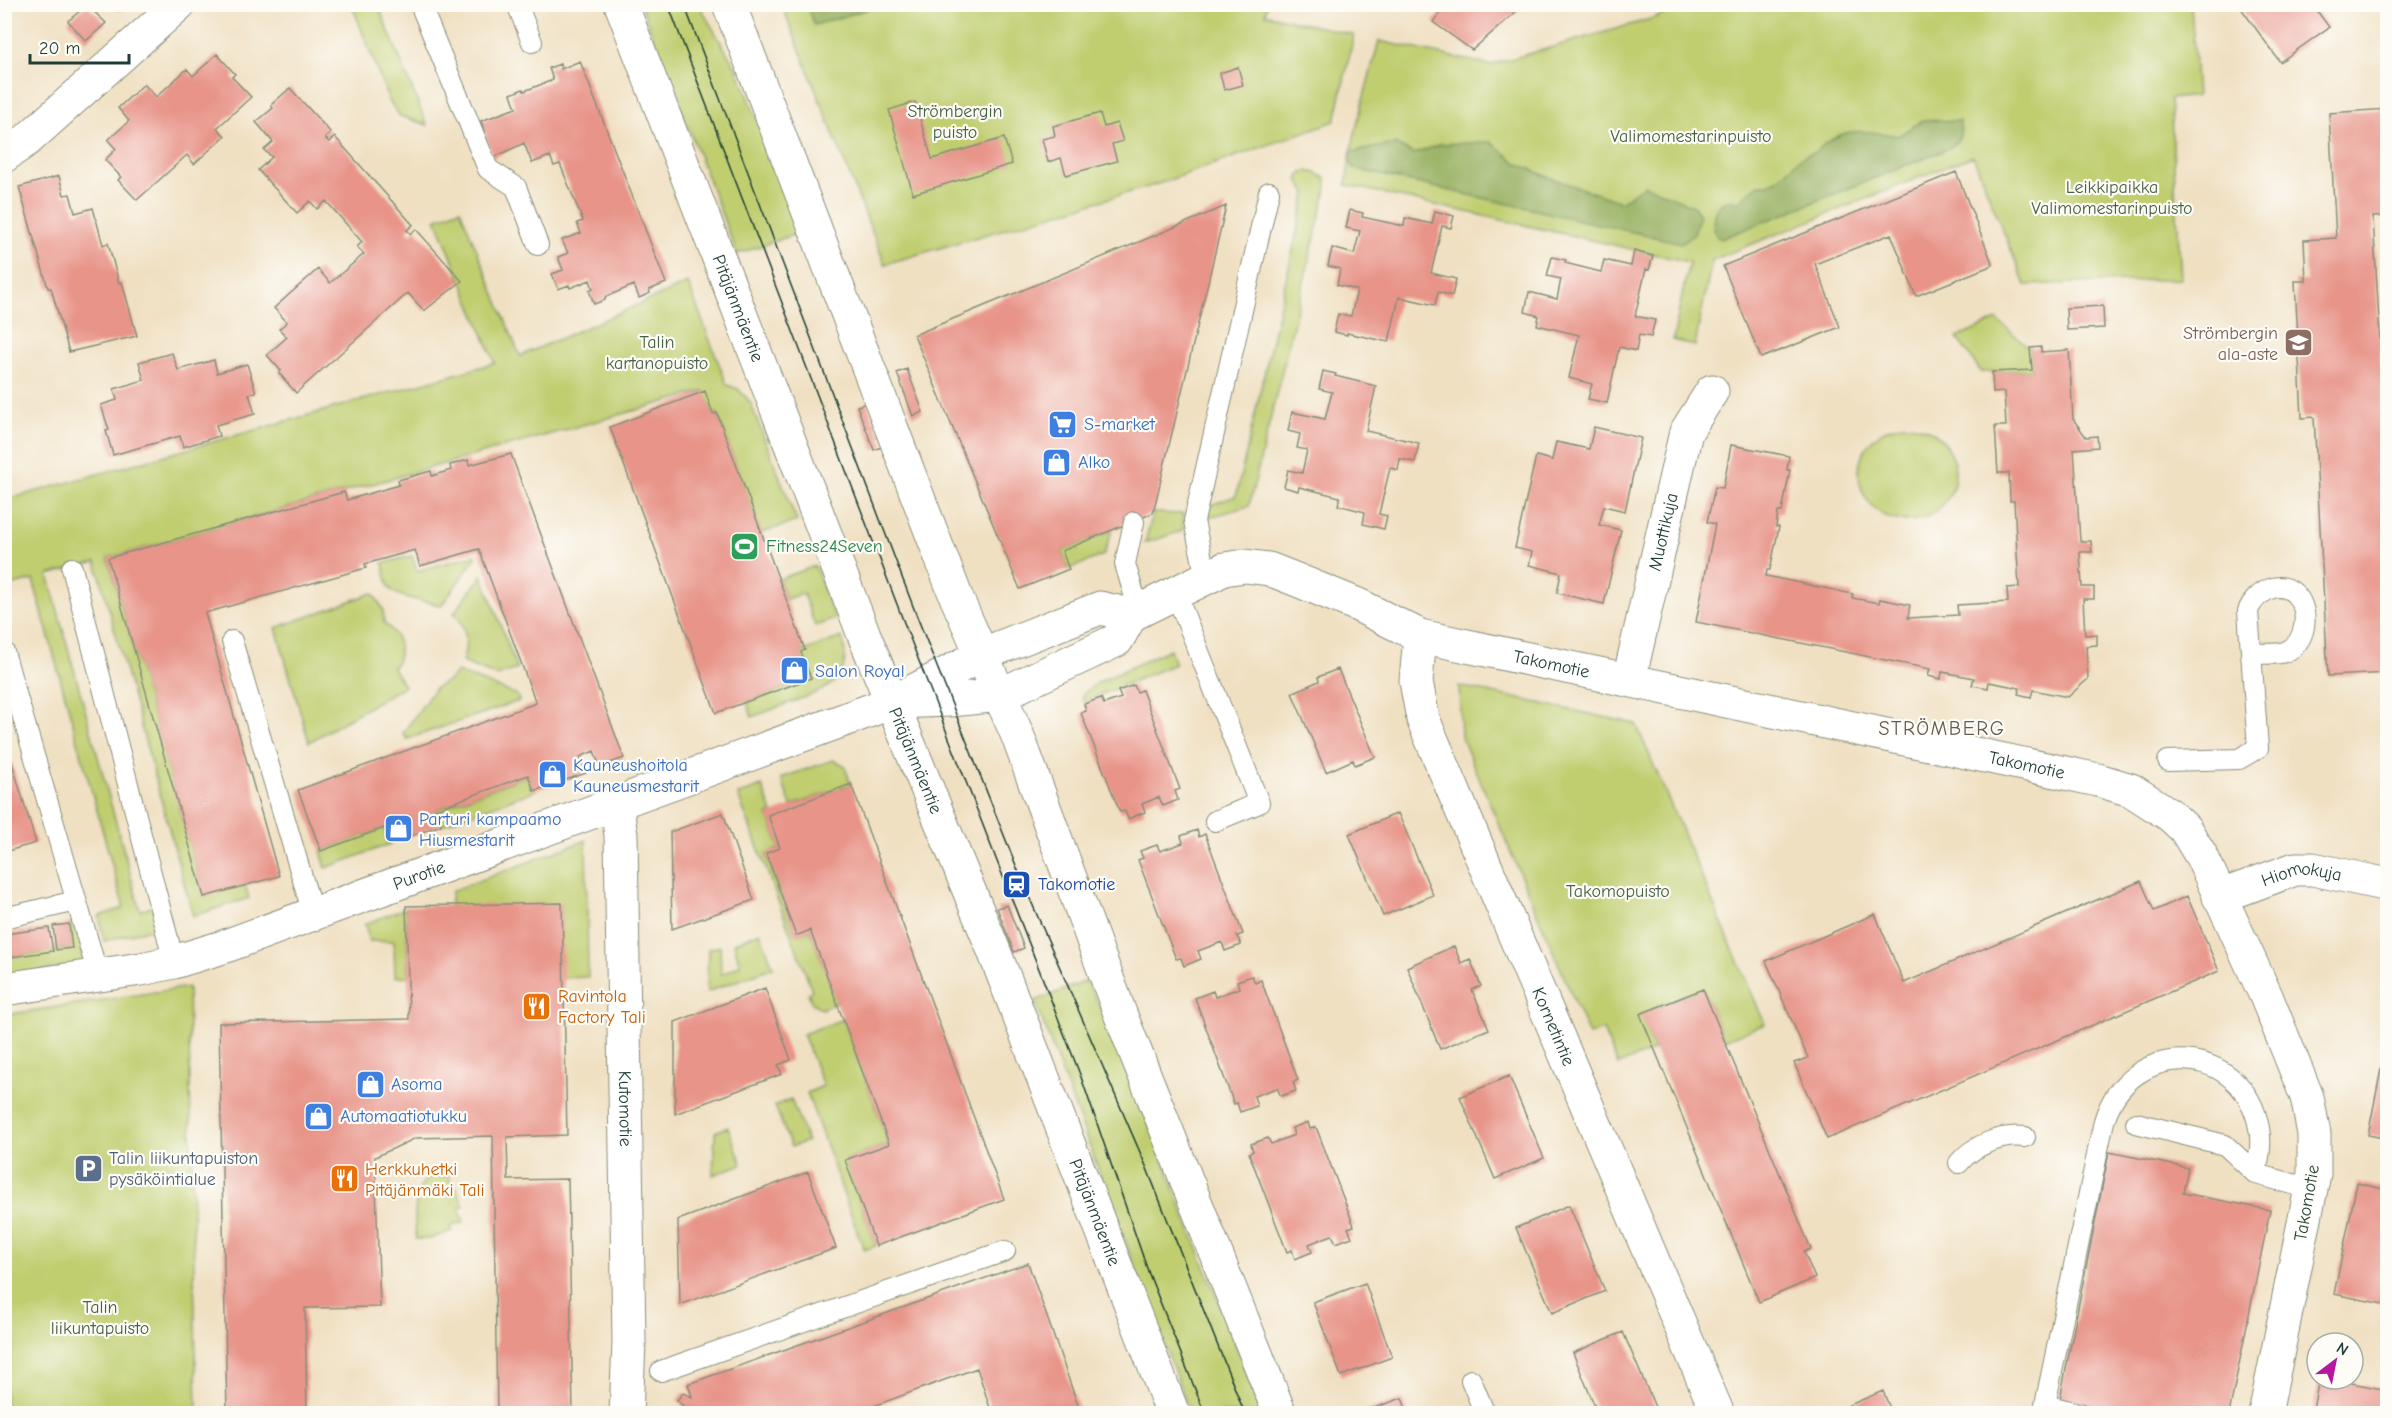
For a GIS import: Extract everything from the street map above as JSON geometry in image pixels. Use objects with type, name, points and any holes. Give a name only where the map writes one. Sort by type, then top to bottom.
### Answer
[{"type":"street","points":[[4,156],[27,140],[179,4]]},
{"type":"street","name":"Pitäjänmäentie","points":[[621,4],[864,635],[994,951],[1173,1413]]},
{"type":"street","points":[[729,4],[957,599],[1017,734],[1121,1016],[1280,1413]]},
{"type":"street","name":"Muottikuja","points":[[1629,680],[1686,432],[1712,391]]},
{"type":"street","name":"Takomotie","points":[[1135,613],[1224,569],[1245,566],[1269,569],[1358,605],[1420,636],[2103,781],[2131,790],[2152,801],[2185,829],[2202,857],[2266,996],[2307,1097],[2314,1134],[2316,1153],[2311,1189],[2265,1413]]},
{"type":"street","points":[[1100,608],[1135,613],[1117,640],[1000,695],[893,702],[983,654],[1100,608]]},
{"type":"street","name":"Kornetintie","points":[[1420,636],[1416,681],[1423,719],[1718,1413]]},
{"type":"street","name":"Purotie","points":[[4,989],[174,962],[313,914],[893,702]]},
{"type":"street","name":"Kutomotie","points":[[616,803],[621,846],[629,1342],[626,1413]]},
{"type":"street","name":"Hiomokuja","points":[[2219,897],[2295,869],[2313,869],[2388,885]]},
{"type":"lane","points":[[420,4],[488,169],[516,187],[538,245]]},
{"type":"lane","points":[[517,4],[532,42]]},
{"type":"lane","points":[[1206,578],[1194,521],[1269,192]]},
{"type":"lane","points":[[1134,522],[1125,564],[1135,613]]},
{"type":"lane","points":[[72,568],[174,962]]},
{"type":"lane","points":[[1176,594],[1259,803],[1215,821]]},
{"type":"lane","points":[[232,641],[313,914]]},
{"type":"lane","points":[[4,652],[98,975]]},
{"type":"lane","points":[[2168,761],[2239,759],[2258,748],[2252,654]]},
{"type":"lane","points":[[4,918],[76,901]]},
{"type":"lane","points":[[2082,1413],[2045,1405],[2104,1120],[2114,1096],[2135,1074],[2148,1066],[2178,1059],[2193,1060],[2222,1071],[2244,1092],[2255,1116],[2261,1149],[2256,1174]]},
{"type":"lane","points":[[2136,1123],[2225,1145],[2256,1174],[2311,1189]]},
{"type":"lane","points":[[1959,1163],[1968,1152],[2012,1136],[2025,1137]]},
{"type":"lane","points":[[661,1371],[1005,1251]]},
{"type":"lane","points":[[1471,1380],[1485,1413]]},
{"type":"green space","points":[[807,4],[882,5],[814,25]]},
{"type":"green space","points":[[352,5],[378,5],[427,125],[400,116],[389,101]]},
{"type":"green space","points":[[641,5],[699,5],[736,68],[746,90],[799,233],[737,254]]},
{"type":"green space","name":"Strömbergin puisto","points":[[782,5],[1267,5],[1265,14],[1354,35],[1335,121],[1158,184],[885,264]]},
{"type":"green space","name":"Valimomestarinpuisto","points":[[1685,5],[2191,5],[2197,96],[2170,99],[2181,279],[2025,285],[1973,156],[1712,260],[1695,346],[1673,340],[1689,262],[1346,185],[1364,95],[1379,41],[1490,65],[1654,18]]},
{"type":"green space","points":[[1923,120],[1959,121],[1961,133],[1950,148],[1721,239],[1717,237],[1713,224],[1719,206],[1724,202],[1738,202],[1757,185],[1774,181],[1800,159],[1816,152],[1835,137],[1845,133],[1864,131],[1898,136]]},
{"type":"green space","points":[[1491,142],[1517,163],[1548,177],[1621,202],[1645,185],[1694,206],[1700,215],[1694,233],[1681,243],[1355,169],[1349,160],[1351,152],[1395,144],[1414,154],[1441,144]]},
{"type":"green space","points":[[1302,172],[1316,173],[1326,179],[1327,187],[1249,506],[1203,519],[1205,507],[1236,496],[1306,193],[1298,180]]},
{"type":"green space","name":"Talin kartanopuisto","points":[[460,209],[520,356],[688,283],[727,385],[738,389],[750,402],[797,521],[761,533],[717,413],[713,414],[704,391],[108,558],[204,896],[245,885],[249,898],[193,916],[96,562],[48,575],[140,910],[166,903],[171,924],[104,941],[99,916],[124,908],[33,580],[5,587],[5,500],[495,363],[436,219]]},
{"type":"green space","points":[[1997,320],[2030,348],[2032,370],[1981,372],[1957,338]]},
{"type":"green space","points":[[1907,425],[1925,428],[1941,439],[1952,455],[1955,473],[1952,491],[1941,507],[1925,518],[1907,521],[1889,518],[1873,507],[1862,491],[1859,473],[1862,455],[1873,439],[1889,428]]},
{"type":"green space","points":[[1153,513],[1184,514],[1182,531],[1145,543]]},
{"type":"green space","points":[[1112,530],[1104,555],[1069,569],[1062,551]]},
{"type":"green space","points":[[475,555],[476,557],[441,606],[405,597],[392,591],[383,563],[412,556],[417,571]]},
{"type":"green space","points":[[815,566],[835,619],[815,626],[803,593],[786,599],[779,579]]},
{"type":"green space","points":[[482,575],[517,669],[497,676],[462,662],[466,636],[459,618],[454,613]]},
{"type":"green space","points":[[373,593],[383,609],[384,623],[393,632],[399,644],[399,656],[393,668],[404,686],[309,742],[276,628]]},
{"type":"green space","points":[[842,637],[845,662],[838,678],[831,685],[812,695],[752,717],[747,702],[810,679],[801,652]]},
{"type":"green space","points":[[1170,649],[1175,664],[1083,702],[1082,695],[1097,683]]},
{"type":"green space","points":[[457,672],[517,695],[519,701],[407,739],[403,733],[435,688],[448,681]]},
{"type":"green space","name":"Takomopuisto","points":[[1459,686],[1636,724],[1765,1024],[1724,1040],[1703,989],[1641,1014],[1654,1050],[1618,1065],[1603,1030],[1589,1035],[1461,736]]},
{"type":"green space","points":[[833,760],[844,765],[851,784],[791,806],[781,778]]},
{"type":"green space","points":[[528,775],[534,791],[441,825],[436,810]]},
{"type":"green space","points":[[762,786],[772,813],[768,815],[780,848],[766,854],[796,935],[810,930],[837,1002],[822,1009],[812,1003],[808,993],[812,990],[738,795]]},
{"type":"green space","points":[[384,828],[390,844],[326,868],[321,851]]},
{"type":"green space","points":[[586,840],[588,977],[563,978],[450,905],[452,891]]},
{"type":"green space","points":[[406,908],[408,976],[395,977],[394,941],[369,941],[365,924]]},
{"type":"green space","points":[[78,923],[85,965],[5,976],[4,958],[72,948],[69,924]]},
{"type":"green space","points":[[760,932],[773,967],[707,992],[708,949],[720,946],[721,974],[740,965],[734,943]]},
{"type":"green space","points":[[1087,981],[1116,1039],[1262,1413],[1190,1413],[1035,1001]]},
{"type":"green space","name":"Talin liikuntapuisto","points":[[188,987],[197,1413],[5,1413],[5,1015]]},
{"type":"green space","points":[[843,1019],[889,1144],[845,1160],[876,1246],[864,1250],[807,1093],[823,1086],[803,1034]]},
{"type":"green space","points":[[791,1099],[807,1141],[791,1147],[775,1106]]},
{"type":"green space","points":[[728,1127],[742,1164],[713,1175],[715,1132]]},
{"type":"green space","points":[[439,1172],[442,1177],[448,1175],[453,1188],[456,1187],[464,1206],[459,1207],[464,1222],[451,1226],[452,1231],[430,1239],[416,1239],[415,1210],[419,1191],[430,1176]]},
{"type":"building","points":[[114,4],[127,4],[120,11]]},
{"type":"building","points":[[1446,4],[1525,4],[1472,50],[1433,22]]},
{"type":"building","points":[[2238,4],[2312,4],[2329,27],[2280,62]]},
{"type":"building","points":[[87,5],[106,23],[86,41],[68,21]]},
{"type":"building","points":[[217,54],[235,74],[232,77],[251,97],[217,128],[225,136],[194,164],[187,155],[137,200],[118,180],[121,177],[105,160],[116,149],[108,140],[129,121],[118,108],[144,84],[156,97],[187,69],[193,76]]},
{"type":"building","points":[[580,61],[666,283],[649,290],[650,293],[639,298],[634,285],[594,304],[589,290],[593,289],[590,280],[570,288],[569,285],[558,289],[552,274],[563,270],[558,257],[568,253],[562,240],[581,233],[577,223],[583,221],[560,164],[554,166],[550,156],[532,163],[524,143],[493,158],[481,121],[516,108],[511,94],[553,80],[549,68],[560,64],[561,69]]},
{"type":"building","points":[[1238,67],[1243,85],[1224,90],[1220,73]]},
{"type":"building","points":[[290,88],[331,133],[325,138],[329,142],[335,137],[413,225],[407,230],[411,234],[416,229],[462,281],[424,311],[408,293],[296,393],[267,355],[287,337],[279,329],[287,322],[274,308],[318,269],[330,283],[364,254],[357,247],[362,242],[326,201],[317,209],[310,201],[297,213],[258,170],[272,157],[264,150],[273,142],[256,122],[273,108],[271,105]]},
{"type":"building","points":[[915,102],[932,159],[1004,138],[1012,164],[913,194],[889,110]]},
{"type":"building","points":[[2388,109],[2388,216],[2373,217],[2388,477],[2388,673],[2328,676],[2314,417],[2302,418],[2295,281],[2306,281],[2304,240],[2336,238],[2329,113]]},
{"type":"building","points":[[1100,113],[1104,127],[1117,123],[1123,141],[1112,144],[1117,161],[1066,175],[1061,158],[1048,162],[1042,139],[1055,136],[1053,126]]},
{"type":"building","points":[[1956,172],[1993,265],[1916,296],[1891,234],[1815,264],[1840,327],[1761,358],[1723,266]]},
{"type":"building","points":[[59,176],[64,195],[70,194],[75,213],[93,208],[103,245],[108,243],[119,283],[122,282],[137,336],[69,352],[19,187]]},
{"type":"building","name":"S-market","points":[[1226,206],[1153,513],[1062,551],[1069,569],[1020,589],[914,335]]},
{"type":"building","points":[[1350,210],[1363,213],[1362,217],[1404,226],[1405,218],[1432,224],[1435,211],[1454,216],[1451,228],[1442,226],[1431,273],[1456,279],[1452,296],[1438,292],[1435,305],[1399,297],[1389,342],[1334,332],[1338,314],[1351,316],[1357,290],[1337,285],[1340,269],[1328,266],[1332,248],[1354,254],[1360,231],[1346,228]]},
{"type":"building","points":[[1634,251],[1653,256],[1649,270],[1646,269],[1635,316],[1655,320],[1651,337],[1639,335],[1636,351],[1619,347],[1607,403],[1588,399],[1592,384],[1569,378],[1579,335],[1537,325],[1539,316],[1525,312],[1529,292],[1557,299],[1561,279],[1547,276],[1552,257],[1566,260],[1565,263],[1601,272],[1604,260],[1631,266]]},
{"type":"building","points":[[2103,306],[2104,328],[2067,330],[2066,308]]},
{"type":"building","points":[[2041,347],[2041,352],[2069,350],[2073,419],[2086,437],[2097,436],[2098,447],[2074,449],[2080,541],[2091,541],[2092,552],[2080,552],[2082,587],[2094,587],[2094,599],[2083,599],[2085,635],[2097,634],[2097,645],[2086,646],[2088,679],[2068,697],[2033,690],[2031,697],[2018,694],[2020,688],[1989,682],[1988,688],[1972,685],[1974,678],[1942,672],[1941,679],[1928,676],[1930,669],[1696,622],[1715,524],[1707,522],[1715,487],[1723,488],[1731,445],[1789,456],[1787,470],[1790,470],[1782,512],[1778,512],[1776,527],[1779,527],[1770,570],[1767,570],[1766,576],[1853,594],[1852,598],[1879,603],[1880,599],[1910,605],[1908,618],[1958,615],[1957,605],[2008,602],[2007,588],[2019,587],[2014,501],[2010,501],[2009,473],[1998,473],[1995,426],[2006,426],[2004,392],[1993,393],[1992,372],[2032,370],[2030,348]]},
{"type":"building","points":[[172,353],[178,370],[214,360],[217,373],[247,364],[256,392],[249,394],[255,414],[216,425],[219,436],[183,447],[180,436],[113,455],[106,431],[109,430],[101,405],[117,400],[114,389],[144,380],[139,362]]},
{"type":"building","points":[[907,369],[923,412],[913,416],[897,373]]},
{"type":"building","points":[[1323,371],[1376,386],[1366,431],[1419,443],[1415,462],[1400,459],[1398,470],[1390,468],[1379,514],[1387,516],[1384,529],[1363,524],[1365,512],[1338,505],[1340,497],[1299,487],[1298,491],[1284,487],[1288,470],[1302,473],[1307,450],[1297,448],[1300,434],[1288,431],[1292,412],[1325,419],[1332,392],[1319,389]]},
{"type":"building","points":[[705,391],[713,414],[717,413],[805,650],[801,652],[811,678],[716,713],[610,427]]},
{"type":"building","points":[[867,403],[884,446],[874,450],[857,406]]},
{"type":"building","points":[[1594,427],[1641,438],[1625,511],[1604,506],[1599,525],[1621,530],[1604,604],[1557,593],[1561,573],[1529,565],[1532,552],[1515,548],[1536,456],[1552,460],[1556,442],[1589,449]]},
{"type":"building","points":[[511,454],[624,758],[600,767],[594,751],[580,757],[586,773],[534,791],[528,775],[436,809],[441,825],[390,844],[384,828],[321,851],[298,790],[536,703],[479,549],[420,566],[415,550],[365,564],[366,568],[205,613],[279,876],[204,897],[108,558],[344,492],[347,500],[399,485],[398,480],[431,471],[432,476],[451,470],[450,465],[468,460],[469,465]]},
{"type":"building","points":[[1338,669],[1375,757],[1355,765],[1353,760],[1326,772],[1292,693],[1319,681],[1318,677]]},
{"type":"building","points":[[1134,685],[1137,692],[1142,690],[1180,789],[1175,791],[1178,800],[1163,806],[1159,797],[1142,804],[1145,812],[1128,819],[1125,811],[1120,812],[1081,713],[1086,711],[1084,704],[1101,698],[1104,704],[1121,698],[1118,691]]},
{"type":"building","points":[[4,736],[36,843],[4,852]]},
{"type":"building","points":[[851,784],[1004,1199],[876,1246],[845,1160],[889,1144],[810,930],[796,936],[766,853],[780,848],[768,815]]},
{"type":"building","points":[[723,813],[754,900],[672,929],[670,832]]},
{"type":"building","points":[[1398,813],[1433,895],[1383,916],[1349,834]]},
{"type":"building","points":[[1197,830],[1199,837],[1205,834],[1243,934],[1237,936],[1241,945],[1225,951],[1222,942],[1198,951],[1201,959],[1184,966],[1181,958],[1176,959],[1138,860],[1143,858],[1140,851],[1157,845],[1160,851],[1183,843],[1181,836]]},
{"type":"building","points":[[2141,881],[2154,911],[2187,896],[2219,971],[1827,1139],[1794,1063],[1808,1058],[1766,961],[1875,914],[1904,983]]},
{"type":"building","points":[[562,903],[567,1135],[507,1137],[508,1180],[568,1179],[573,1414],[497,1414],[493,1136],[416,1138],[375,1157],[380,1307],[305,1308],[307,1414],[227,1414],[219,1023],[409,1019],[406,906]]},
{"type":"building","points":[[1007,905],[1024,948],[1014,952],[997,908]]},
{"type":"building","points":[[69,924],[72,948],[56,950],[53,926]]},
{"type":"building","points":[[49,928],[53,951],[4,958],[4,934]]},
{"type":"building","points":[[1454,946],[1461,963],[1470,959],[1481,986],[1472,990],[1489,1029],[1440,1049],[1407,967]]},
{"type":"building","points":[[1252,976],[1255,983],[1261,980],[1298,1080],[1293,1082],[1296,1091],[1281,1096],[1277,1088],[1254,1096],[1257,1106],[1240,1112],[1237,1103],[1234,1104],[1195,998],[1213,991],[1215,997],[1239,988],[1237,981]]},
{"type":"building","points":[[765,988],[791,1060],[778,1065],[782,1074],[675,1114],[675,1022]]},
{"type":"building","points":[[1703,989],[1811,1249],[1804,1252],[1815,1278],[1759,1302],[1640,1014]]},
{"type":"building","points":[[2386,1044],[2388,1044],[2388,1139],[2368,1135]]},
{"type":"building","points":[[1509,1076],[1544,1158],[1495,1179],[1460,1097]]},
{"type":"building","points":[[1308,1122],[1310,1129],[1316,1127],[1354,1226],[1348,1228],[1352,1237],[1336,1243],[1332,1235],[1309,1244],[1312,1252],[1295,1259],[1292,1250],[1287,1252],[1249,1153],[1253,1151],[1251,1144],[1268,1138],[1271,1144],[1294,1135],[1292,1128]]},
{"type":"building","points":[[2109,1152],[2188,1168],[2183,1193],[2270,1210],[2229,1414],[2057,1414]]},
{"type":"building","points":[[808,1172],[836,1248],[680,1305],[678,1220]]},
{"type":"building","points":[[2357,1183],[2388,1190],[2388,1305],[2334,1294]]},
{"type":"building","points":[[1569,1205],[1605,1291],[1552,1313],[1516,1228]]},
{"type":"building","points":[[1028,1263],[1081,1414],[992,1414],[977,1368],[852,1414],[684,1414],[684,1407],[677,1400],[683,1393],[692,1397],[688,1384]]},
{"type":"building","points":[[1365,1283],[1392,1357],[1341,1376],[1313,1302]]},
{"type":"building","points":[[1623,1332],[1658,1414],[1598,1414],[1573,1353]]},
{"type":"building","points":[[2365,1386],[2388,1390],[2388,1414],[2312,1414],[2317,1391],[2365,1391]]},
{"type":"building","points":[[1883,1391],[1892,1413],[1824,1413],[1839,1407],[1840,1409]]},
{"type":"building","points":[[1402,1398],[1408,1414],[1360,1414],[1360,1413]]},
{"type":"building","points":[[421,1410],[420,1414],[391,1414],[391,1411]]},
{"type":"tram line","points":[[668,4],[903,620],[1081,1077],[1149,1274],[1205,1414]]},
{"type":"tram line","points":[[684,4],[916,614],[1021,878],[1146,1166],[1245,1414]]},
{"type":"place","name":"Strömbergin ala-aste","points":[[2299,343]]},
{"type":"place","name":"S-market","points":[[1063,424]]},
{"type":"place","name":"Alko","points":[[1057,462]]},
{"type":"place","name":"Fitness24Seven","points":[[745,546]]},
{"type":"place","name":"Salon Royal","points":[[794,671]]},
{"type":"place","name":"Kauneushoitola Kauneusmestarit","points":[[552,775]]},
{"type":"place","name":"Parturi kampaamo Hiusmestarit","points":[[398,829]]},
{"type":"place","name":"Takomotie","points":[[1017,884]]},
{"type":"place","name":"Ravintola Factory Tali","points":[[537,1006]]},
{"type":"place","name":"Asoma","points":[[370,1084]]},
{"type":"place","name":"Automaatiotukku","points":[[319,1116]]},
{"type":"place","name":"Talin liikuntapuiston pysäköintialue","points":[[88,1168]]},
{"type":"place","name":"Herkkuhetki Pitäjänmäki Tali","points":[[344,1179]]},
{"type":"district","name":"STRÖMBERG","points":[[1942,728]]},
{"type":"park label","name":"Leikkipaikka Valimomestarinpuisto","points":[[2112,198]]}]
